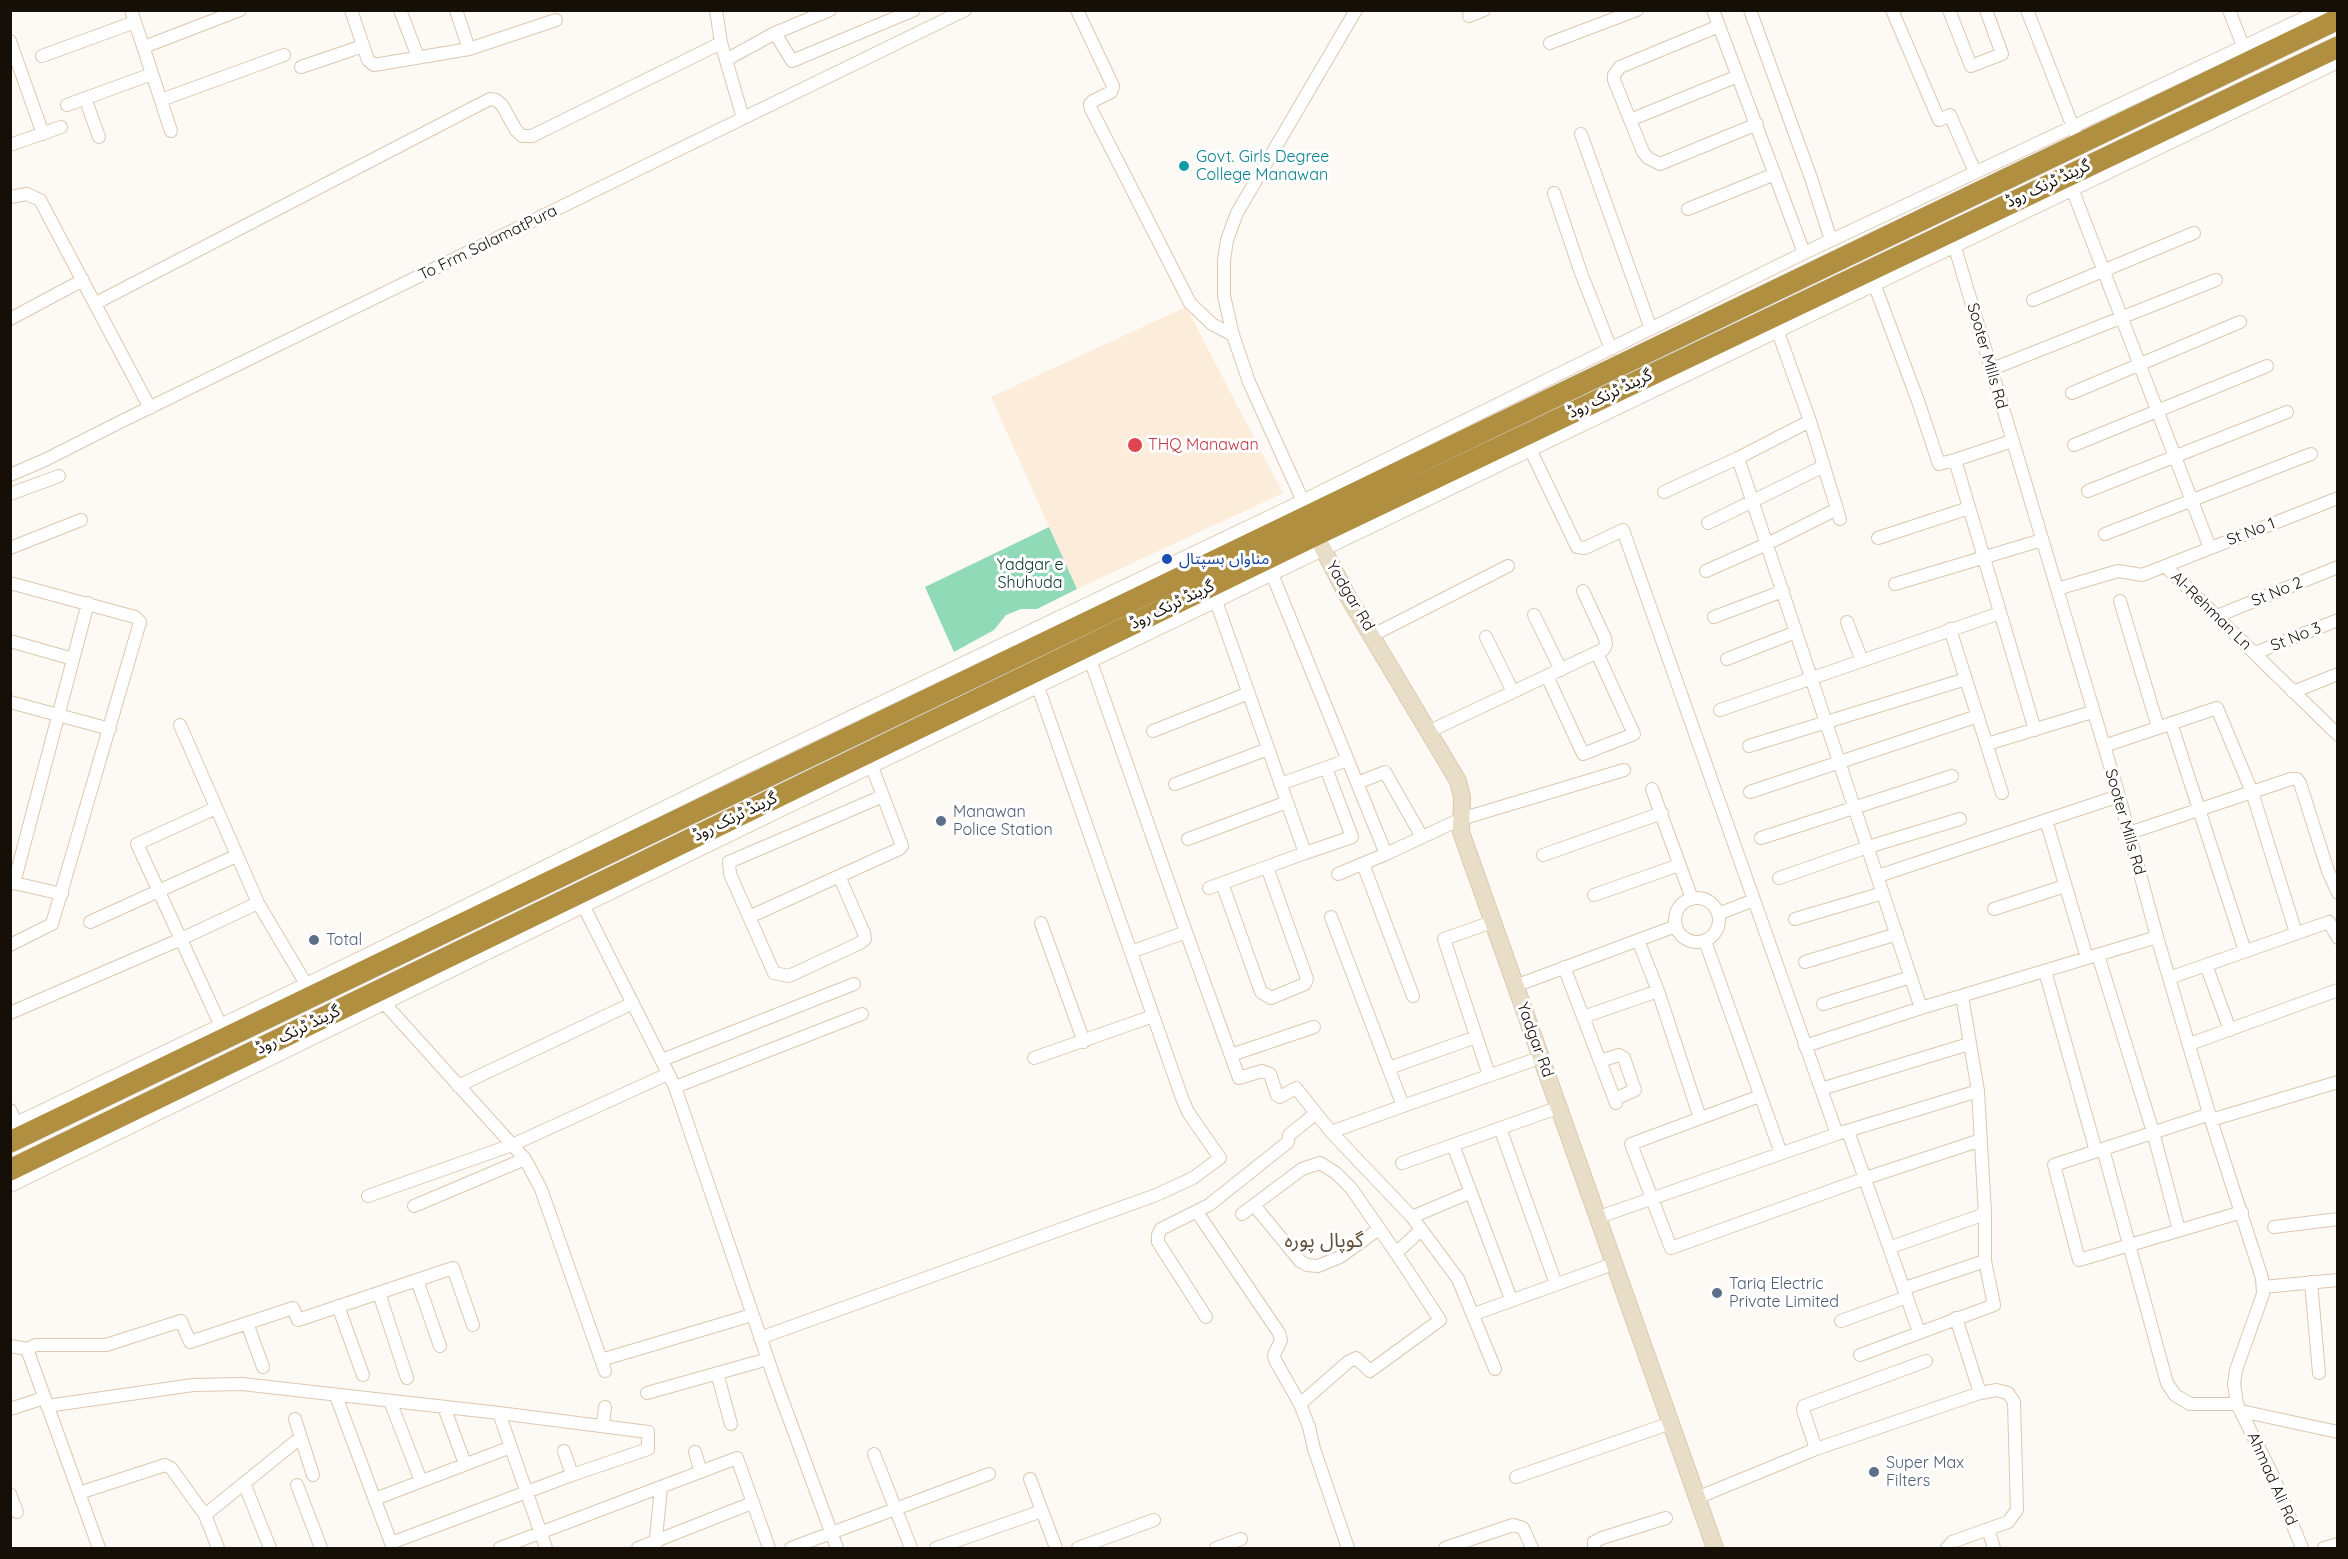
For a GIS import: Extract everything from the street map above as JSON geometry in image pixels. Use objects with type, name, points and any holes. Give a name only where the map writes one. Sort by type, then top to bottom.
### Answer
[{"type":"highway","name":"گرینڈ ٹرنک روڈ","points":[[10,1170],[1038,678],[1313,525],[1982,180],[2076,135],[2337,19]]},
{"type":"highway","name":"گرینڈ ٹرنک روڈ","points":[[15,1132],[313,985],[363,964],[879,712],[1028,650],[1214,552],[1313,525],[1952,240],[1999,207],[2337,47]]},
{"type":"highway","points":[[1982,180],[1999,207]]},
{"type":"highway","points":[[1028,650],[1038,678]]},
{"type":"street","points":[[144,47],[240,10]]},
{"type":"street","points":[[351,10],[368,60],[374,65],[469,49],[556,21]]},
{"type":"street","points":[[400,10],[418,57]]},
{"type":"street","points":[[456,10],[469,49]]},
{"type":"street","points":[[716,10],[721,43],[743,118]]},
{"type":"street","points":[[726,60],[774,33],[830,10]]},
{"type":"street","points":[[774,33],[792,61],[914,10]]},
{"type":"street","name":"To Frm SalamatPura","points":[[10,474],[45,460],[965,10]]},
{"type":"street","points":[[1077,10],[1113,87],[1111,92],[1090,104],[1092,109],[1191,303],[1212,324],[1233,335]]},
{"type":"street","points":[[1313,525],[1249,382],[1233,335],[1224,296],[1224,260],[1230,228],[1356,10]]},
{"type":"street","points":[[1469,16],[1484,10]]},
{"type":"street","points":[[1550,43],[1636,10]]},
{"type":"street","points":[[1713,10],[1804,253]]},
{"type":"street","points":[[1750,10],[1831,240]]},
{"type":"street","points":[[10,1186],[872,767],[1038,678],[1091,662],[1272,574],[1313,525],[1611,349],[1831,240],[1982,180],[1950,115],[1939,120],[1892,10]]},
{"type":"street","points":[[1949,10],[1971,66],[2002,54],[1986,10]]},
{"type":"street","points":[[2027,10],[2076,135],[2243,46],[2322,10]]},
{"type":"street","points":[[2229,10],[2243,46]]},
{"type":"street","points":[[42,56],[133,16],[171,131]]},
{"type":"street","points":[[1719,26],[1620,68],[1616,71],[1614,80],[1643,152],[1648,158],[1660,164],[1757,124]]},
{"type":"street","points":[[10,41],[43,134]]},
{"type":"street","points":[[96,303],[490,99],[496,99],[502,105],[522,136],[532,136],[721,43]]},
{"type":"street","points":[[301,67],[363,46]]},
{"type":"street","points":[[161,100],[284,56]]},
{"type":"street","points":[[1313,525],[1531,451],[1875,286],[1952,240],[2073,191],[2337,62]]},
{"type":"street","points":[[67,105],[152,74]]},
{"type":"street","points":[[1630,120],[1738,76]]},
{"type":"street","points":[[85,98],[99,137]]},
{"type":"street","points":[[10,145],[61,127]]},
{"type":"street","points":[[1581,134],[1651,330]]},
{"type":"street","points":[[1688,209],[1775,174]]},
{"type":"street","points":[[2073,191],[2210,548]]},
{"type":"street","points":[[1554,193],[1581,273],[1611,349]]},
{"type":"street","points":[[10,196],[27,194],[40,200],[150,408]]},
{"type":"street","points":[[2032,300],[2194,233]]},
{"type":"street","name":"Sooter Mills Rd","points":[[1952,240],[2119,796],[2169,978],[2264,1287]]},
{"type":"street","points":[[10,319],[83,280]]},
{"type":"street","points":[[1992,369],[2216,280]]},
{"type":"street","points":[[1875,286],[1939,464],[2012,441]]},
{"type":"street","points":[[2072,393],[2240,322]]},
{"type":"street","points":[[1706,570],[1839,514],[1810,421],[1778,332]]},
{"type":"street","points":[[2074,445],[2267,366]]},
{"type":"street","points":[[2088,491],[2287,412]]},
{"type":"street","points":[[1664,492],[1810,421]]},
{"type":"street","points":[[1531,451],[1577,547],[1585,548],[1623,530],[1821,1089],[1866,1178],[1919,1332]]},
{"type":"street","points":[[2104,534],[2311,454]]},
{"type":"street","points":[[1738,458],[1921,1008]]},
{"type":"street","points":[[1955,460],[2036,730]]},
{"type":"street","points":[[1708,523],[1824,466]]},
{"type":"street","points":[[10,494],[59,476]]},
{"type":"street","name":"St No 1","points":[[2165,566],[2337,498]]},
{"type":"street","points":[[1878,538],[1969,508]]},
{"type":"street","points":[[10,548],[81,520]]},
{"type":"street","name":"Yadgar Rd","points":[[1313,525],[1347,595],[1373,635],[1458,781],[1462,796],[1461,832],[1716,1548]]},
{"type":"street","points":[[1895,584],[2042,540]]},
{"type":"street","points":[[879,712],[1214,552]]},
{"type":"street","points":[[1373,635],[1509,566]]},
{"type":"street","name":"Al-Rehman Ln","points":[[2057,589],[2118,570],[2142,575],[2165,566],[2337,735]]},
{"type":"street","name":"St No 2","points":[[2217,616],[2337,567]]},
{"type":"street","points":[[1272,574],[1386,854]]},
{"type":"street","points":[[10,583],[135,617],[140,622],[52,924],[10,945]]},
{"type":"street","points":[[1430,731],[1604,649],[1605,638],[1583,591]]},
{"type":"street","points":[[1714,617],[1782,591]]},
{"type":"street","points":[[1216,601],[1305,853]]},
{"type":"street","points":[[2120,601],[2165,725],[2200,810],[2245,951]]},
{"type":"street","points":[[62,894],[12,884],[17,844],[57,715],[88,603]]},
{"type":"street","points":[[1720,710],[2001,613]]},
{"type":"street","points":[[1534,615],[1561,670]]},
{"type":"street","name":"St No 3","points":[[2255,653],[2337,620]]},
{"type":"street","points":[[1847,622],[1862,661]]},
{"type":"street","points":[[1950,629],[2002,793]]},
{"type":"street","points":[[1727,660],[1796,632]]},
{"type":"street","points":[[1486,637],[1514,692]]},
{"type":"street","points":[[10,641],[73,659]]},
{"type":"street","points":[[1547,676],[1583,754],[1634,734],[1597,653]]},
{"type":"street","points":[[1091,662],[1239,1078],[1262,1071],[1270,1074],[1277,1095],[1280,1097],[1296,1088],[1331,1132],[1412,1217],[1458,1279],[1496,1369]]},
{"type":"street","points":[[2293,692],[2337,674]]},
{"type":"street","points":[[760,1338],[1156,1195],[1193,1178],[1220,1158],[1188,1112],[1038,678]]},
{"type":"street","points":[[1749,746],[1966,679]]},
{"type":"street","points":[[1153,731],[1249,693]]},
{"type":"street","points":[[10,702],[110,729]]},
{"type":"street","points":[[2104,746],[2217,708],[2252,792],[2296,933]]},
{"type":"street","points":[[1987,744],[2092,712]]},
{"type":"street","points":[[1750,792],[1978,716]]},
{"type":"street","points":[[10,1110],[15,1132],[220,1024],[313,985],[258,903],[180,725]]},
{"type":"street","points":[[1174,784],[1268,748]]},
{"type":"street","points":[[1280,784],[1348,760]]},
{"type":"street","points":[[748,917],[902,846],[872,767]]},
{"type":"street","points":[[1209,888],[1352,837],[1326,768]]},
{"type":"street","points":[[1338,874],[1461,819],[1624,770]]},
{"type":"street","points":[[1357,783],[1385,772],[1422,837]]},
{"type":"street","points":[[1761,838],[1952,776]]},
{"type":"street","points":[[2129,833],[2290,779],[2297,779],[2337,893]]},
{"type":"street","points":[[1652,789],[1692,899]]},
{"type":"street","points":[[839,876],[865,939],[789,976],[776,974],[771,970],[728,870],[729,861],[883,796]]},
{"type":"street","points":[[1878,876],[2119,796]]},
{"type":"street","points":[[1188,839],[1287,802]]},
{"type":"street","points":[[216,808],[136,844],[220,1024]]},
{"type":"street","points":[[1543,855],[1662,813]]},
{"type":"street","points":[[1779,878],[1868,847],[1960,819]]},
{"type":"street","points":[[2046,820],[2065,886],[2092,956],[2153,1132],[2179,1230]]},
{"type":"street","points":[[90,922],[236,856]]},
{"type":"street","points":[[1363,864],[1413,996]]},
{"type":"street","points":[[1594,895],[1679,865]]},
{"type":"street","points":[[1222,883],[1261,992],[1272,998],[1305,984],[1307,979],[1267,867]]},
{"type":"street","points":[[1994,909],[2065,886]]},
{"type":"street","points":[[1795,919],[1883,892]]},
{"type":"street","points":[[1692,899],[1711,903],[1718,914],[1718,927],[1711,938],[1705,941],[1691,941],[1684,938],[1676,926],[1675,919],[1680,907],[1692,899]]},
{"type":"street","points":[[1718,914],[1754,900]]},
{"type":"street","points":[[10,1013],[258,903]]},
{"type":"street","points":[[584,907],[675,1088],[760,1338],[837,1548]]},
{"type":"street","points":[[1331,917],[1403,1106]]},
{"type":"street","points":[[2169,978],[2333,920],[2337,938]]},
{"type":"street","points":[[1489,1075],[1444,939],[1492,922]]},
{"type":"street","points":[[1041,923],[1084,1042]]},
{"type":"street","points":[[1515,986],[1676,926]]},
{"type":"street","points":[[1131,952],[1186,932]]},
{"type":"street","points":[[1805,962],[1897,934]]},
{"type":"street","points":[[1806,1046],[1921,1008],[2157,937]]},
{"type":"street","points":[[1638,940],[1658,991],[1700,1118]]},
{"type":"street","points":[[1705,941],[1781,1153]]},
{"type":"street","points":[[2206,964],[2230,1030]]},
{"type":"street","points":[[1564,967],[1582,1017],[1616,1101],[1635,1090],[1624,1058],[1619,1055],[1600,1061]]},
{"type":"street","points":[[2045,971],[2129,1245],[2167,1383],[2175,1395],[2190,1404],[2239,1407],[2337,1432]]},
{"type":"street","points":[[1823,1004],[1911,977]]},
{"type":"street","points":[[662,1060],[854,984]]},
{"type":"street","points":[[2190,1044],[2337,990]]},
{"type":"street","points":[[1582,1017],[1658,991]]},
{"type":"street","points":[[1860,1355],[1994,1305],[1985,1261],[1985,1214],[1978,1091],[1962,996]]},
{"type":"street","points":[[458,1086],[633,1003]]},
{"type":"street","points":[[385,1004],[525,1160],[541,1189],[603,1366],[753,1315]]},
{"type":"street","points":[[675,1088],[862,1014]]},
{"type":"street","points":[[1034,1058],[1153,1016]]},
{"type":"street","points":[[1231,1055],[1314,1027]]},
{"type":"street","points":[[1389,1068],[1476,1037]]},
{"type":"street","points":[[1821,1089],[1969,1044]]},
{"type":"street","points":[[1331,1132],[1542,1057]]},
{"type":"street","points":[[368,1196],[512,1145],[668,1074]]},
{"type":"street","points":[[2242,1212],[2079,1260],[2054,1165],[2153,1132],[2337,1082]]},
{"type":"street","points":[[1599,1217],[1843,1132],[1978,1091]]},
{"type":"street","points":[[1760,1096],[1631,1144],[1671,1248],[1980,1140]]},
{"type":"street","points":[[1402,1163],[1560,1107]]},
{"type":"street","points":[[1206,1317],[1158,1242],[1161,1229],[1209,1205],[1288,1142],[1289,1135],[1315,1114]]},
{"type":"street","points":[[1500,1128],[1556,1284]]},
{"type":"street","points":[[1453,1145],[1511,1299]]},
{"type":"street","points":[[414,1206],[525,1160]]},
{"type":"street","points":[[1242,1214],[1302,1169],[1320,1163],[1336,1173],[1351,1188],[1440,1320],[1370,1371],[1356,1358],[1348,1362],[1300,1404]]},
{"type":"street","points":[[1412,1217],[1471,1192]]},
{"type":"street","points":[[1254,1205],[1300,1261],[1308,1265],[1318,1266],[1340,1257],[1379,1229]]},
{"type":"street","points":[[1197,1212],[1279,1333],[1281,1340],[1274,1355],[1275,1360],[1300,1404],[1348,1548]]},
{"type":"street","points":[[1890,1247],[1985,1214]]},
{"type":"street","points":[[2274,1227],[2337,1219]]},
{"type":"street","points":[[1396,1253],[1421,1230]]},
{"type":"street","points":[[1841,1321],[1985,1261]]},
{"type":"street","points":[[1474,1314],[1616,1263]]},
{"type":"street","points":[[10,1346],[27,1349],[36,1345],[106,1346],[181,1321],[190,1342],[293,1308],[298,1320],[453,1268],[473,1325]]},
{"type":"street","points":[[417,1280],[440,1346]]},
{"type":"street","points":[[2239,1407],[2234,1384],[2236,1370],[2264,1287],[2337,1280]]},
{"type":"street","points":[[2311,1282],[2319,1373]]},
{"type":"street","points":[[379,1293],[407,1378]]},
{"type":"street","points":[[338,1306],[363,1375]]},
{"type":"street","points":[[1956,1318],[1980,1393]]},
{"type":"street","points":[[248,1323],[263,1367]]},
{"type":"street","points":[[27,1349],[99,1548]]},
{"type":"street","points":[[647,1393],[768,1359]]},
{"type":"street","points":[[1816,1449],[1803,1410],[1804,1406],[1926,1361]]},
{"type":"street","points":[[717,1373],[731,1424]]},
{"type":"street","points":[[10,1409],[46,1402],[193,1385],[242,1384],[603,1425],[648,1432],[648,1449],[527,1492],[392,1546],[336,1395]]},
{"type":"street","points":[[1699,1497],[1816,1449],[1980,1393],[1997,1390],[2008,1393],[2014,1402],[2017,1510],[2008,1522],[1952,1542],[1947,1548]]},
{"type":"street","points":[[390,1401],[421,1481]]},
{"type":"street","points":[[444,1407],[465,1464]]},
{"type":"street","points":[[603,1425],[605,1407]]},
{"type":"street","name":"Ahmad Ali Rd","points":[[2239,1407],[2273,1476],[2302,1548]]},
{"type":"street","points":[[499,1413],[546,1548]]},
{"type":"street","points":[[295,1419],[313,1475]]},
{"type":"street","points":[[1516,1477],[1671,1424]]},
{"type":"street","points":[[205,1515],[300,1438]]},
{"type":"street","points":[[375,1499],[511,1447]]},
{"type":"street","points":[[564,1452],[572,1475]]},
{"type":"street","points":[[695,1452],[701,1472]]},
{"type":"street","points":[[874,1454],[911,1548]]},
{"type":"street","points":[[500,1548],[737,1458],[767,1548]]},
{"type":"street","points":[[79,1493],[165,1465],[171,1468],[205,1515],[218,1548]]},
{"type":"street","points":[[791,1548],[989,1474]]},
{"type":"street","points":[[1030,1479],[1056,1548]]},
{"type":"street","points":[[244,1483],[270,1548]]},
{"type":"street","points":[[297,1485],[321,1548]]},
{"type":"street","points":[[656,1545],[661,1487]]},
{"type":"street","points":[[11,1497],[17,1512]]},
{"type":"street","points":[[638,1548],[656,1545],[752,1503]]},
{"type":"street","points":[[936,1548],[1042,1511]]},
{"type":"street","points":[[1594,1548],[1594,1542],[1602,1538],[1666,1518]]},
{"type":"street","points":[[1078,1548],[1154,1520]]},
{"type":"street","points":[[1445,1548],[1475,1544],[1507,1526],[1518,1525],[1527,1533],[1532,1548]]},
{"type":"street","points":[[1988,1529],[1994,1548]]},
{"type":"street","points":[[1216,1548],[1241,1539]]},
{"type":"street","points":[[2324,1548],[2337,1544]]},
{"type":"shaded area","name":"THQ Manawan","points":[[1186,307],[1283,493],[1077,589],[991,397]]},
{"type":"green space","name":"Yadgar e Shuhuda","points":[[1049,527],[1077,589],[1037,609],[1021,609],[1006,615],[994,630],[954,652],[925,587]]},
{"type":"place","name":"Govt. Girls Degree College Manawan","points":[[1184,166]]},
{"type":"place","name":"THQ Manawan","points":[[1135,445]]},
{"type":"place","name":"مناواں ہسپتال","points":[[1167,559]]},
{"type":"place","name":"Manawan Police Station","points":[[941,821]]},
{"type":"place","name":"Total","points":[[314,940]]},
{"type":"place","name":"Tariq Electric Private Limited","points":[[1717,1293]]},
{"type":"place","name":"Super Max Filters","points":[[1874,1472]]},
{"type":"district","name":"گوپال پورہ","points":[[1324,1241]]}]
